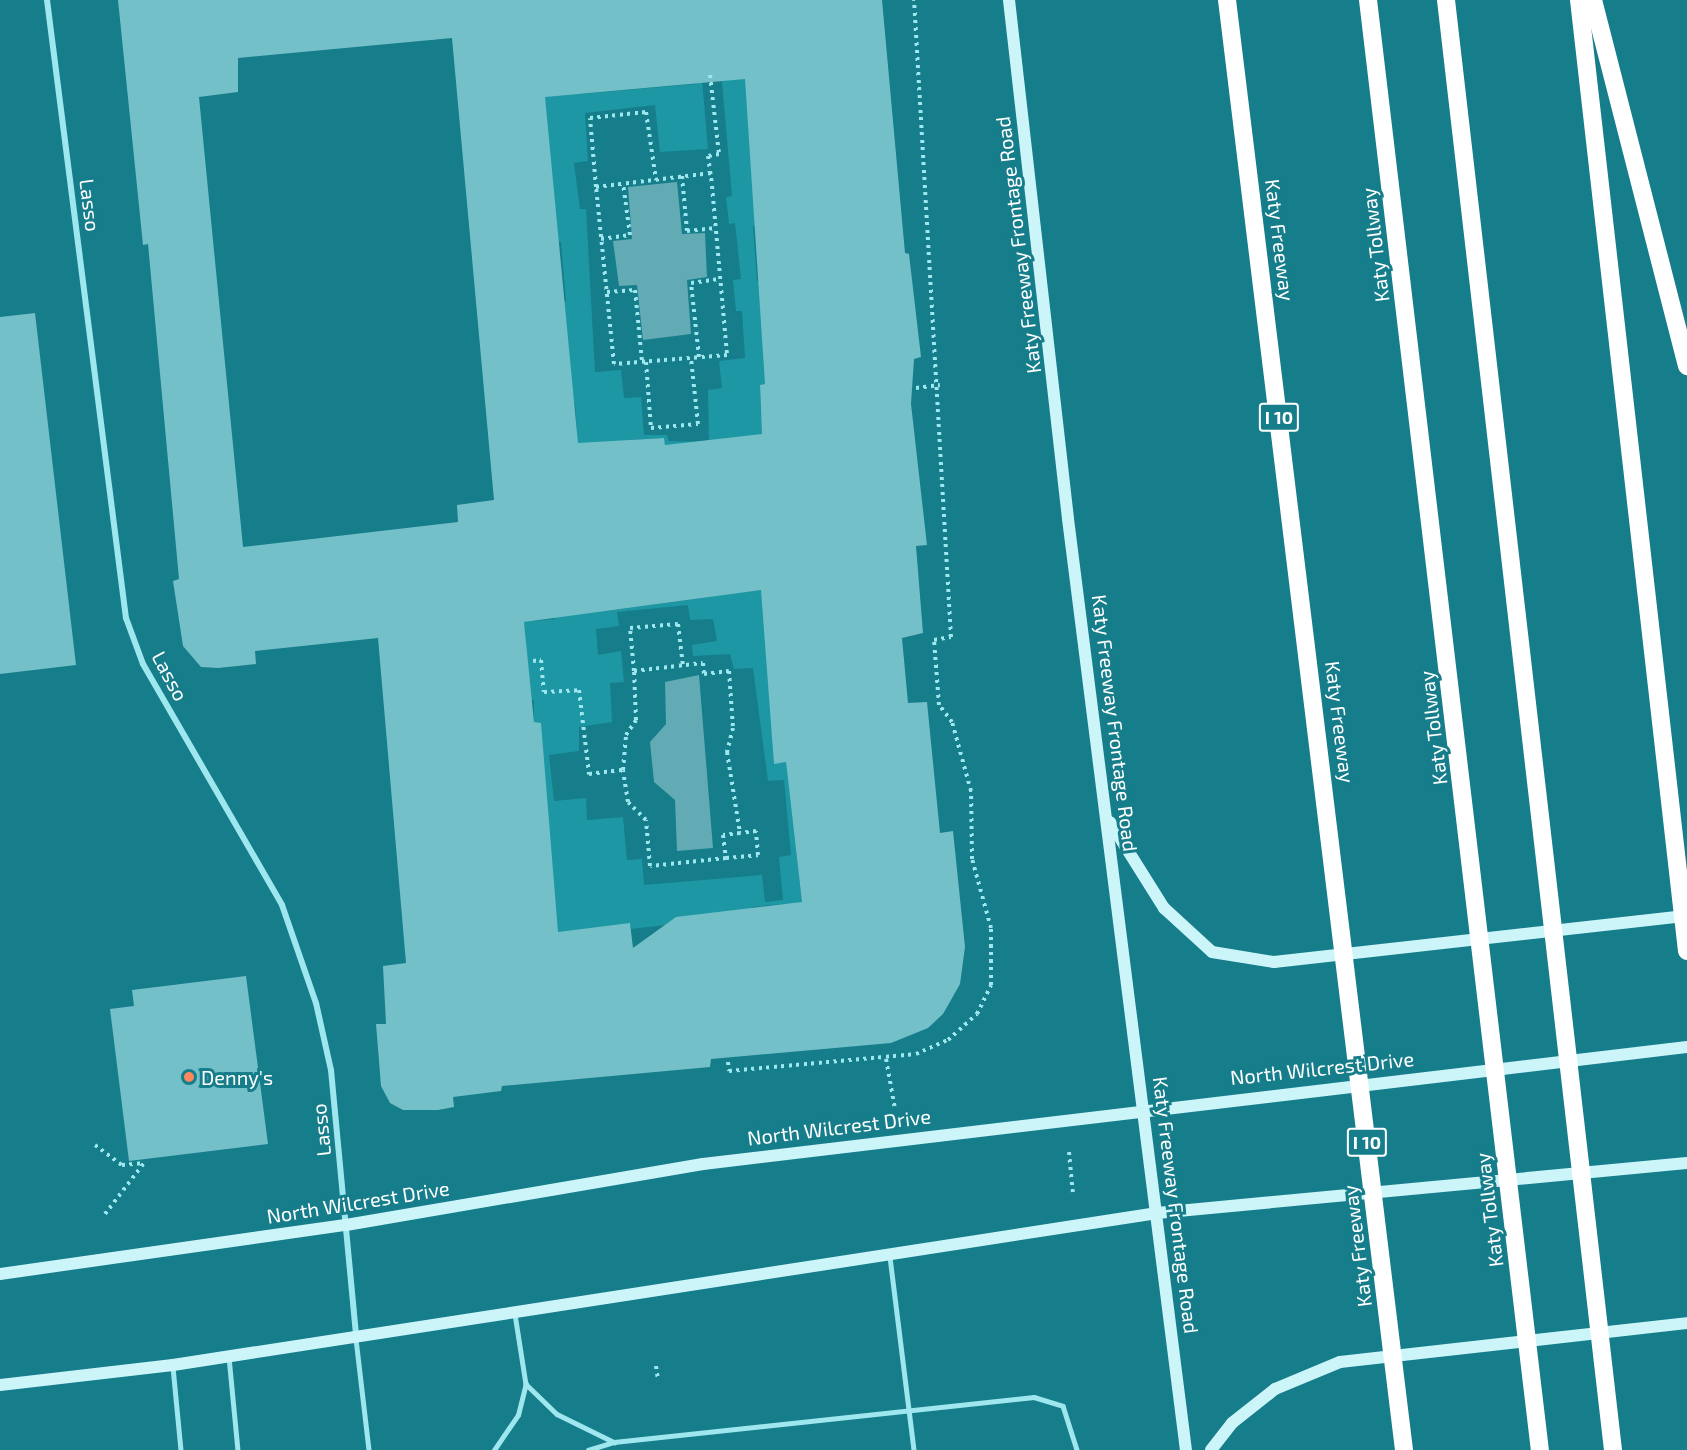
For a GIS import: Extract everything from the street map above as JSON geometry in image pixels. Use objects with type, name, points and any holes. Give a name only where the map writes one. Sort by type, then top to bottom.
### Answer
[{"type":"highway","name":"Katy Freeway","points":[[1227,0],[1331,833],[1404,1450]]},
{"type":"highway","name":"Katy Tollway","points":[[1368,0],[1540,1450]]},
{"type":"highway","points":[[1446,0],[1612,1450]]},
{"type":"highway","points":[[1579,0],[1687,951]]},
{"type":"highway","points":[[1593,0],[1687,366]]},
{"type":"main road","name":"Katy Freeway Frontage Road","points":[[1009,0],[1186,1450]]},
{"type":"main road","points":[[1108,818],[1164,908],[1212,952],[1274,962],[1687,916]]},
{"type":"main road","name":"North Wilcrest Drive","points":[[0,1274],[346,1226],[703,1164],[1144,1108],[1687,1047]]},
{"type":"main road","points":[[0,1385],[173,1365],[1157,1213],[1687,1163]]},
{"type":"main road","points":[[1211,1450],[1232,1423],[1275,1389],[1340,1362],[1687,1323]]},
{"type":"street","name":"Lasso","points":[[47,0],[126,618],[143,664],[282,905],[332,1070],[356,1336]]},
{"type":"lane","points":[[890,1254],[914,1450]]},
{"type":"lane","points":[[494,1450],[518,1415],[526,1384],[515,1312]]},
{"type":"lane","points":[[356,1336],[369,1450]]},
{"type":"lane","points":[[229,1356],[238,1450]]},
{"type":"lane","points":[[173,1365],[181,1450]]},
{"type":"lane","points":[[526,1384],[557,1414],[614,1442]]},
{"type":"lane","points":[[588,1450],[614,1442],[1034,1397],[1063,1406],[1077,1450]]},
{"type":"path","points":[[728,1062],[729,1071],[886,1059],[948,1040],[977,1014],[991,986],[991,928],[972,859],[971,791],[952,722],[939,705],[934,640],[951,637],[940,385],[914,0]]},
{"type":"path","points":[[656,180],[646,112],[590,117],[614,364],[727,355],[708,156],[719,154],[710,75]]},
{"type":"path","points":[[596,187],[711,173]]},
{"type":"path","points":[[682,176],[687,231],[716,228]]},
{"type":"path","points":[[601,239],[630,235],[623,183]]},
{"type":"path","points":[[699,357],[691,283],[721,279]]},
{"type":"path","points":[[606,292],[635,290],[651,428],[698,424],[691,358]]},
{"type":"path","points":[[916,387],[940,385]]},
{"type":"path","points":[[683,666],[678,624],[630,628],[636,720],[626,735],[622,770],[628,802],[646,820],[650,866],[758,855],[756,831],[723,835],[726,858]]},
{"type":"path","points":[[533,661],[541,660],[544,692],[579,690],[589,774],[622,770]]},
{"type":"path","points":[[634,671],[703,663],[704,674],[729,671],[734,728],[727,752],[740,833]]},
{"type":"path","points":[[886,1059],[895,1109]]},
{"type":"path","points":[[95,1145],[122,1165],[144,1163],[105,1214]]},
{"type":"path","points":[[1070,1152],[1073,1194]]},
{"type":"path","points":[[656,1366],[658,1381]]},
{"type":"shaded area","points":[[746,57],[755,200],[762,224],[753,226],[757,281],[762,281],[764,366],[769,366],[771,384],[760,385],[761,415],[766,415],[768,428],[758,440],[742,442],[742,437],[695,448],[695,443],[665,445],[664,438],[626,440],[626,449],[584,453],[571,434],[577,431],[575,403],[569,403],[566,383],[571,382],[566,321],[560,321],[559,302],[566,301],[561,242],[552,241],[550,161],[545,161],[545,108],[540,107],[537,77],[554,75],[555,82],[580,79],[582,94],[696,84],[695,70],[720,68],[719,60]],"holes":[[[721,70],[732,196],[726,197],[729,224],[735,223],[741,279],[733,280],[736,311],[742,311],[745,358],[719,361],[722,388],[708,390],[709,442],[669,441],[667,435],[644,435],[641,397],[624,398],[621,370],[595,372],[586,209],[580,209],[574,163],[588,161],[585,113],[655,105],[660,152],[708,149],[702,80],[697,72]]]},
{"type":"shaded area","points":[[677,182],[682,234],[705,233],[707,277],[687,280],[691,334],[643,340],[637,285],[619,286],[613,241],[632,239],[628,187]]},
{"type":"shaded area","points":[[755,584],[768,592],[774,763],[786,762],[803,910],[785,904],[752,907],[753,915],[631,929],[630,923],[555,945],[541,723],[534,722],[534,700],[528,700],[525,627],[518,628],[524,616],[524,622],[555,619],[556,609],[606,611],[710,597]],"holes":[[[688,605],[690,620],[713,619],[717,641],[692,645],[693,656],[730,654],[734,669],[753,668],[768,781],[784,780],[791,855],[779,857],[783,900],[765,902],[762,875],[644,885],[642,859],[627,860],[623,817],[587,820],[586,798],[554,801],[549,755],[579,751],[579,727],[612,722],[610,683],[624,682],[621,651],[598,655],[596,629],[619,626],[617,612]]]},
{"type":"shaded area","points":[[699,675],[713,848],[677,851],[675,800],[654,782],[650,742],[666,724],[665,682]]},
{"type":"building","points":[[118,0],[882,0],[905,253],[909,254],[921,357],[914,359],[911,404],[927,545],[916,546],[923,633],[902,638],[908,703],[927,702],[940,833],[953,831],[965,947],[960,984],[943,1014],[928,1028],[891,1043],[711,1059],[710,1067],[502,1086],[501,1091],[453,1097],[454,1107],[438,1110],[403,1110],[390,1103],[381,1086],[376,1024],[386,1024],[383,966],[406,963],[378,638],[255,651],[256,664],[218,668],[201,667],[183,646],[173,581],[179,579],[148,244],[143,245]],"holes":[[[452,38],[494,500],[457,505],[458,522],[243,547],[199,97],[238,92],[238,58]],[[745,79],[765,384],[760,385],[762,434],[665,445],[664,438],[578,443],[545,97]],[[761,590],[774,764],[786,762],[802,902],[676,917],[633,948],[630,923],[558,932],[541,723],[534,722],[524,622]]]},
{"type":"building","points":[[35,313],[76,665],[0,674],[0,317]]},
{"type":"building","name":"Denny's","points":[[246,976],[268,1144],[129,1161],[110,1009],[134,1006],[132,990]]},
{"type":"place","name":"Denny's","points":[[189,1077]]}]
